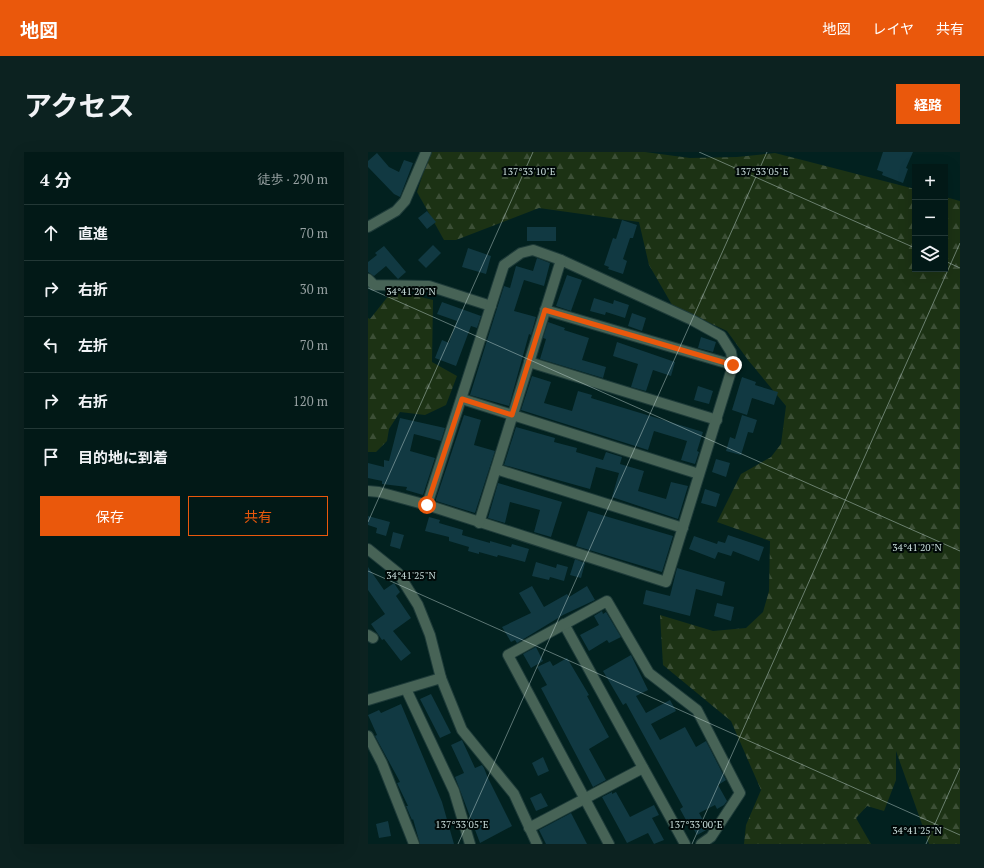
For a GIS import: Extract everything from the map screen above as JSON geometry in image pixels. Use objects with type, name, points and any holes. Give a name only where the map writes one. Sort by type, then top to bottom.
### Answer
[{"type":"street","points":[[368,227],[396,211],[406,200],[426,152]]},
{"type":"street","points":[[368,492],[379,492],[427,505],[666,582],[733,365],[731,352],[721,336],[692,320],[561,260],[533,250],[521,254],[504,264],[427,505]]},
{"type":"street","points":[[479,523],[561,260]]},
{"type":"street","points":[[368,280],[374,285],[429,286],[491,306]]},
{"type":"street","points":[[545,310],[733,365]]},
{"type":"street","points":[[529,362],[716,420]]},
{"type":"street","points":[[462,399],[699,474]]},
{"type":"street","points":[[496,469],[683,528]]},
{"type":"street","points":[[368,550],[398,573],[418,605],[430,635],[441,678],[462,730],[514,794],[537,844]]},
{"type":"street","points":[[609,844],[508,655],[606,601],[648,673],[697,710],[740,793],[711,837],[701,844]]},
{"type":"street","points":[[564,624],[686,844]]},
{"type":"street","points":[[368,700],[441,678]]},
{"type":"street","points":[[406,689],[454,791],[470,844]]},
{"type":"street","points":[[368,736],[382,763],[414,844]]},
{"type":"street","points":[[529,828],[643,768]]},
{"type":"green space","points":[[430,152],[645,152],[690,158],[737,157],[775,153],[912,188],[912,272],[948,272],[948,198],[960,201],[960,844],[929,844],[896,751],[896,780],[884,811],[867,806],[856,818],[871,844],[744,844],[746,825],[761,790],[731,721],[663,665],[660,615],[713,631],[746,628],[763,612],[769,591],[770,541],[717,522],[741,474],[771,457],[781,444],[786,406],[748,360],[727,331],[695,316],[675,310],[649,265],[639,222],[539,208],[456,240],[444,240],[417,192]]},
{"type":"green space","points":[[393,290],[433,300],[432,362],[457,376],[446,405],[425,415],[400,412],[389,429],[387,441],[376,452],[368,452],[368,318],[370,319]]},
{"type":"building","points":[[883,152],[913,152],[906,168],[908,169],[903,183],[882,175],[883,172],[877,170]]},
{"type":"building","points":[[377,153],[389,167],[399,172],[404,160],[413,163],[400,197],[394,194],[368,167],[368,161]]},
{"type":"building","points":[[427,211],[436,222],[427,229],[418,218]]},
{"type":"building","points":[[622,220],[637,225],[633,238],[630,238],[623,259],[627,261],[623,274],[608,269],[609,267],[604,265],[613,238],[616,239]]},
{"type":"building","points":[[527,227],[556,227],[556,241],[527,241]]},
{"type":"building","points":[[433,245],[441,253],[426,268],[418,260]]},
{"type":"building","points":[[384,246],[406,272],[398,279],[386,266],[374,276],[368,272],[368,262],[377,255],[375,253]]},
{"type":"building","points":[[468,248],[491,256],[486,274],[462,267]]},
{"type":"building","points":[[537,258],[550,263],[544,286],[524,280],[514,311],[536,317],[531,335],[529,334],[509,406],[470,395],[504,286],[510,288],[516,266],[533,271]]},
{"type":"building","points":[[567,275],[582,280],[571,311],[556,306]]},
{"type":"building","points":[[594,298],[613,304],[614,300],[629,305],[625,318],[606,312],[605,315],[590,311]]},
{"type":"building","points":[[442,302],[481,316],[477,328],[471,326],[456,366],[435,358],[442,340],[449,343],[457,321],[437,314]]},
{"type":"building","points":[[632,313],[646,318],[642,331],[628,326]]},
{"type":"building","points":[[548,322],[565,328],[564,330],[589,338],[582,360],[606,367],[603,378],[540,359],[546,339],[543,338]]},
{"type":"building","points":[[701,337],[716,342],[713,352],[698,348]]},
{"type":"building","points":[[617,342],[675,362],[671,376],[653,370],[646,391],[631,387],[638,364],[613,356]]},
{"type":"building","points":[[532,376],[551,382],[544,403],[572,411],[578,391],[592,395],[591,398],[703,432],[697,451],[699,452],[695,464],[681,460],[687,441],[654,431],[648,450],[521,410]]},
{"type":"building","points":[[742,377],[756,382],[755,385],[778,392],[774,405],[752,398],[747,415],[732,410]]},
{"type":"building","points":[[698,386],[713,391],[709,404],[694,400]]},
{"type":"building","points":[[464,415],[481,420],[474,445],[495,451],[475,513],[436,501]]},
{"type":"building","points":[[742,415],[757,420],[753,433],[748,432],[741,455],[726,451],[730,437],[735,439]]},
{"type":"building","points":[[400,418],[445,428],[441,441],[414,434],[410,451],[435,458],[423,495],[406,490],[407,487],[382,484],[382,481],[368,478],[368,463],[384,467],[384,460],[389,461]]},
{"type":"building","points":[[516,427],[555,438],[554,442],[577,448],[576,452],[603,460],[606,452],[622,457],[620,464],[644,471],[638,491],[666,499],[671,482],[688,486],[678,519],[612,497],[619,473],[596,467],[590,489],[504,465]]},
{"type":"building","points":[[716,459],[730,463],[726,477],[712,472]]},
{"type":"building","points":[[498,483],[562,502],[551,537],[534,532],[540,510],[510,502],[505,523],[488,518]]},
{"type":"building","points":[[705,489],[720,494],[716,507],[701,503]]},
{"type":"building","points":[[588,511],[673,536],[662,572],[576,546]]},
{"type":"building","points":[[368,516],[390,522],[386,536],[376,533],[377,528],[368,525]]},
{"type":"building","points":[[429,517],[440,520],[439,523],[463,530],[462,535],[490,543],[490,541],[511,547],[512,544],[529,549],[525,562],[498,555],[497,557],[479,552],[479,554],[468,551],[469,547],[449,541],[449,537],[425,531]]},
{"type":"building","points":[[393,532],[404,535],[400,549],[390,546]]},
{"type":"building","points":[[728,535],[764,547],[759,561],[733,551],[731,556],[718,552],[715,559],[689,549],[694,536],[717,544],[718,541],[725,543]]},
{"type":"building","points":[[575,559],[585,563],[581,578],[570,575]]},
{"type":"building","points":[[536,562],[556,568],[557,564],[568,567],[564,581],[550,577],[549,580],[532,576]]},
{"type":"building","points":[[368,567],[384,590],[394,583],[400,592],[396,596],[411,618],[393,631],[411,653],[401,661],[384,639],[382,640],[371,624],[385,614],[368,590]]},
{"type":"building","points":[[677,568],[725,582],[722,596],[696,589],[690,616],[643,604],[646,590],[670,596]]},
{"type":"building","points":[[532,586],[544,607],[567,594],[569,597],[587,586],[595,600],[563,615],[517,643],[515,640],[511,642],[502,627],[531,613],[519,593]]},
{"type":"building","points":[[717,603],[734,607],[731,621],[714,616]]},
{"type":"building","points":[[602,611],[603,614],[606,612],[621,637],[609,643],[607,640],[589,651],[580,635],[599,625],[594,616]]},
{"type":"building","points":[[536,647],[543,661],[531,668],[523,654]]},
{"type":"building","points":[[631,655],[648,690],[636,696],[646,713],[670,700],[676,711],[651,724],[660,740],[685,727],[696,747],[706,741],[726,780],[718,785],[727,801],[724,805],[717,809],[715,805],[699,813],[708,829],[697,835],[688,819],[686,820],[680,809],[683,807],[626,703],[623,705],[603,671]]},
{"type":"building","points":[[567,658],[589,695],[587,696],[609,737],[589,749],[606,780],[593,787],[541,688],[547,685],[537,667],[550,661],[553,666]]},
{"type":"building","points":[[431,694],[451,733],[440,738],[420,699]]},
{"type":"building","points":[[401,704],[442,802],[454,844],[420,844],[413,819],[412,820],[406,806],[408,806],[397,783],[400,782],[375,736],[377,735],[368,715],[379,710],[381,713]]},
{"type":"building","points":[[462,740],[475,768],[482,765],[484,768],[512,826],[480,843],[455,777],[464,773],[451,745]]},
{"type":"building","points":[[543,757],[549,771],[538,776],[532,763]]},
{"type":"building","points":[[612,792],[612,794],[616,792],[630,817],[654,805],[659,815],[652,818],[664,840],[654,844],[648,833],[627,843],[602,797]]},
{"type":"building","points":[[541,793],[548,806],[536,811],[530,798]]},
{"type":"building","points":[[571,813],[587,844],[546,844],[539,830]]},
{"type":"building","points":[[388,821],[391,836],[379,838],[376,824]]},
{"type":"route","points":[[427,505],[462,399],[512,415],[545,310],[733,365]]}]
